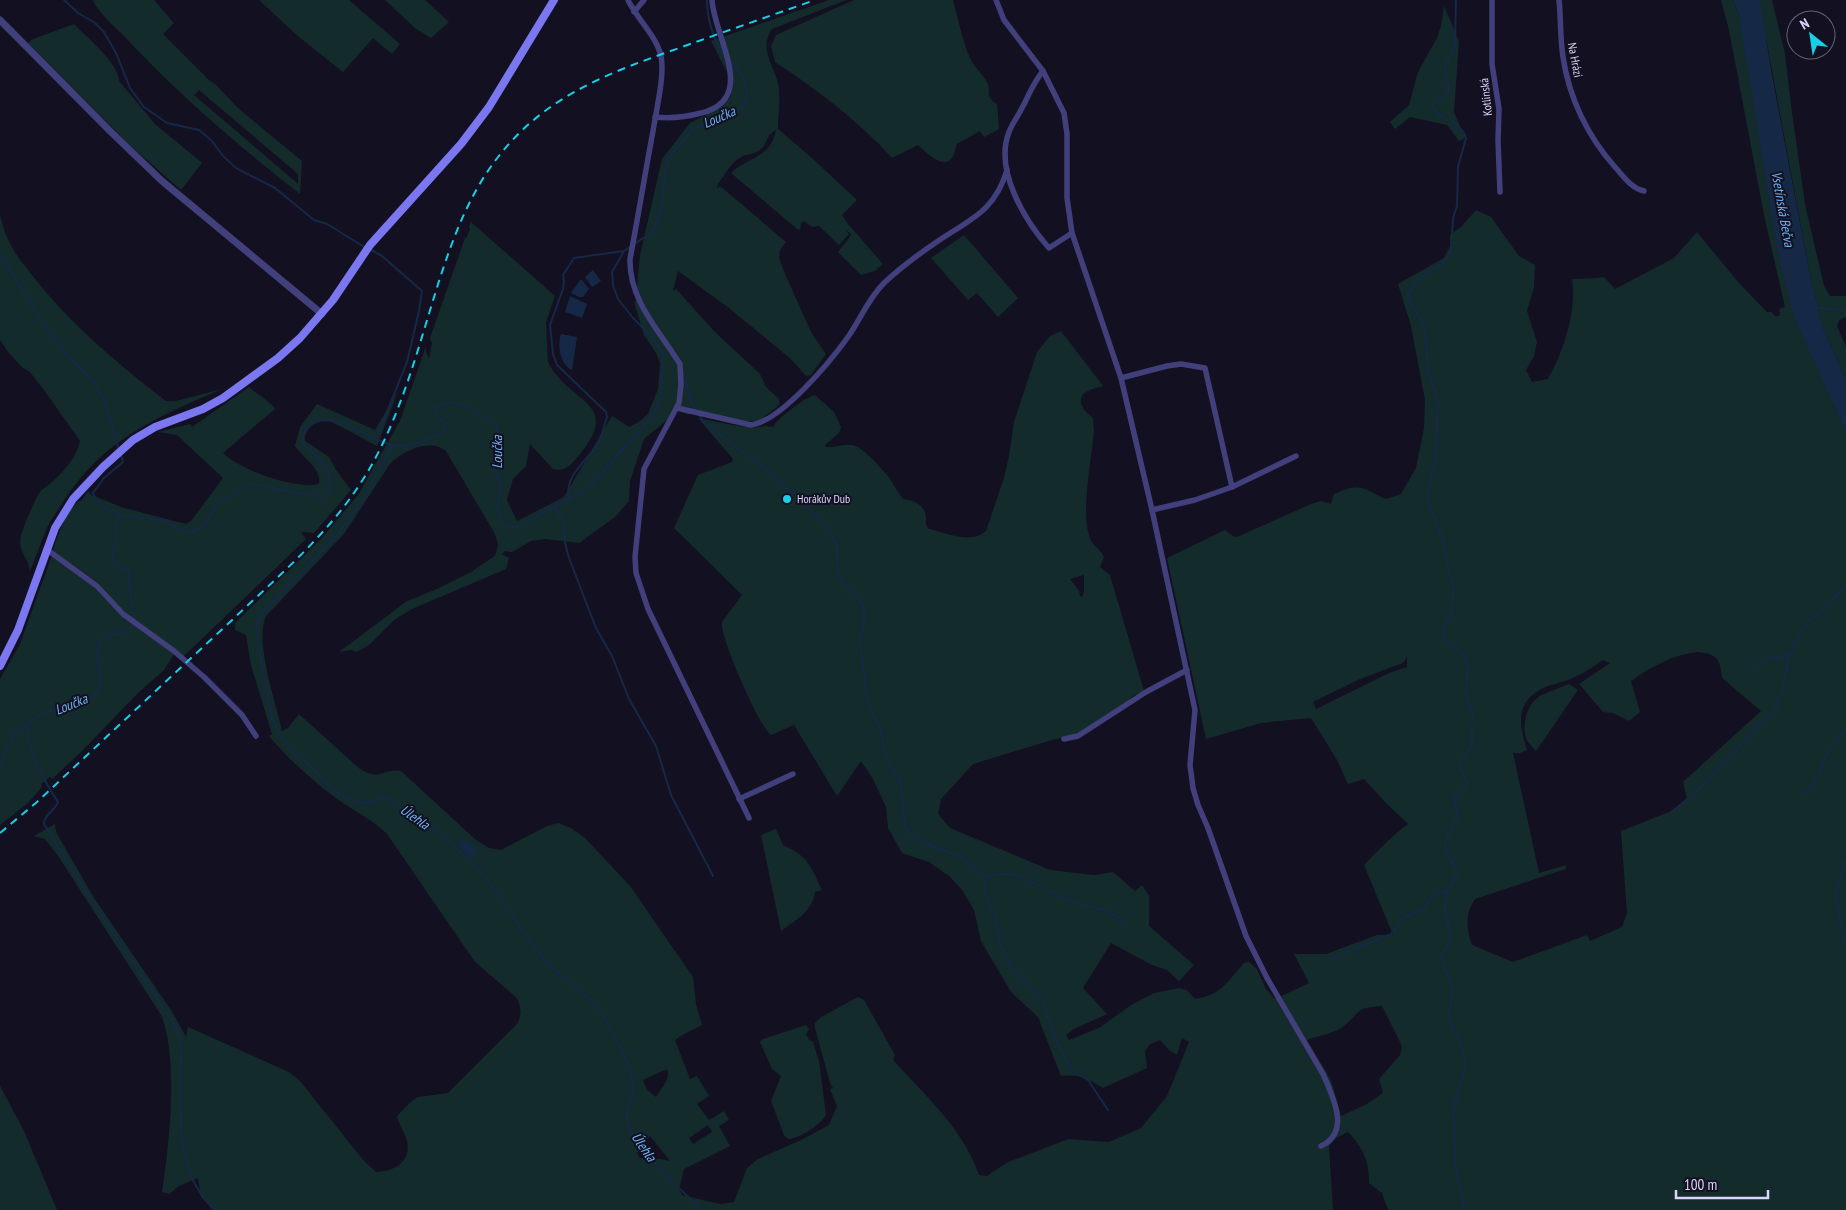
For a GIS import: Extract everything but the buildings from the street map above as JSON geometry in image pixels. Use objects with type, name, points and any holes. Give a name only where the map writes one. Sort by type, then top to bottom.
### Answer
[{"type":"main road","points":[[0,666],[18,630],[46,549],[61,516],[73,499],[127,445],[155,427],[203,409],[235,390],[285,352],[322,314],[370,245],[450,157],[478,122],[554,0]]},
{"type":"street","points":[[628,0],[634,12],[654,39],[661,58],[662,71],[630,259],[631,278],[639,301],[680,364],[681,392],[677,408],[644,469],[635,557],[636,573],[648,609],[749,818]]},
{"type":"street","points":[[634,12],[644,0]]},
{"type":"street","points":[[655,117],[679,118],[711,111],[721,105],[727,98],[730,88],[730,68],[712,0]]},
{"type":"street","points":[[996,0],[1004,20],[1043,71],[1064,113],[1067,134],[1066,198],[1072,233],[1121,378],[1152,510],[1195,710],[1190,765],[1193,788],[1246,936],[1267,978],[1330,1089],[1338,1126],[1332,1140],[1321,1146]]},
{"type":"street","name":"Kotlinská","points":[[1492,0],[1492,64],[1499,109],[1500,192]]},
{"type":"street","name":"Na Hrázi","points":[[1559,0],[1561,40],[1565,66],[1573,95],[1584,121],[1601,150],[1611,162],[1631,185],[1644,191]]},
{"type":"street","points":[[0,20],[162,181],[322,314]]},
{"type":"street","points":[[1043,71],[1035,81],[1023,108],[1009,132],[1006,148],[1007,170],[1022,209],[1038,236],[1049,248],[1072,233]]},
{"type":"street","points":[[677,408],[751,425],[760,424],[771,418],[823,370],[848,337],[874,294],[884,283],[941,239],[968,224],[984,210],[1000,189],[1007,170]]},
{"type":"street","points":[[1121,378],[1182,364],[1205,368],[1232,487]]},
{"type":"street","points":[[1152,510],[1195,500],[1232,487],[1296,456]]},
{"type":"street","points":[[46,549],[97,586],[131,620],[174,650],[211,683],[242,716],[256,736]]},
{"type":"street","points":[[1064,739],[1078,736],[1146,692],[1187,670]]},
{"type":"street","points":[[739,799],[793,774]]},
{"type":"green space","points":[[93,0],[154,0],[174,23],[163,34],[239,109],[302,161],[300,194],[230,137],[185,97],[110,22]],"holes":[[[199,90],[298,174],[298,184],[194,95]]]},
{"type":"green space","points":[[259,0],[349,0],[400,44],[392,54],[373,38],[343,72],[299,37]]},
{"type":"green space","points":[[385,0],[425,0],[449,22],[431,38],[415,28]]},
{"type":"green space","points":[[829,0],[846,0],[772,29],[766,44],[767,52],[778,81],[778,129],[857,200],[842,215],[883,264],[875,271],[861,275],[838,252],[851,234],[845,229],[849,234],[839,245],[819,226],[812,227],[804,221],[801,223],[800,230],[797,229],[731,173],[764,152],[773,139],[776,130],[770,134],[760,150],[734,162],[718,184],[717,189],[720,186],[786,242],[780,250],[779,258],[811,332],[826,354],[811,375],[806,376],[791,359],[729,308],[678,271],[673,291],[676,289],[715,332],[760,374],[766,387],[779,399],[780,404],[778,406],[756,421],[695,412],[688,414],[674,410],[666,421],[644,439],[630,481],[629,501],[615,517],[579,543],[545,539],[531,541],[512,552],[505,551],[502,554],[509,558],[506,569],[412,609],[394,620],[369,645],[357,652],[351,650],[339,652],[407,601],[471,572],[495,556],[498,545],[495,534],[446,451],[439,447],[424,446],[409,451],[390,464],[344,534],[266,616],[263,627],[264,656],[282,731],[288,728],[299,714],[360,769],[367,773],[378,775],[390,771],[401,771],[476,840],[489,848],[501,850],[547,826],[558,823],[571,828],[585,838],[630,886],[693,977],[696,1004],[702,1025],[675,1040],[690,1079],[697,1076],[709,1096],[697,1104],[709,1120],[724,1111],[729,1120],[719,1126],[730,1146],[684,1169],[679,1189],[682,1195],[720,1204],[734,1202],[747,1168],[758,1159],[829,1125],[837,1106],[830,1089],[833,1088],[830,1083],[815,1023],[821,1017],[858,997],[864,1000],[895,1055],[893,1060],[954,1128],[964,1143],[979,1175],[987,1176],[1006,1163],[1068,1139],[1109,1142],[1141,1128],[1167,1096],[1189,1042],[1182,1038],[1177,1055],[1169,1050],[1160,1040],[1150,1044],[1145,1051],[1147,1068],[1103,1088],[1084,1078],[1061,1076],[1038,1017],[1011,992],[981,941],[974,910],[963,891],[949,876],[929,862],[902,853],[888,828],[886,807],[873,779],[861,761],[837,796],[794,725],[771,735],[765,728],[749,699],[733,661],[723,630],[722,622],[742,595],[674,528],[698,475],[732,462],[733,459],[698,418],[730,425],[773,427],[792,408],[815,395],[834,412],[841,427],[839,433],[825,447],[852,445],[861,449],[888,476],[903,499],[915,502],[924,509],[926,524],[929,529],[958,537],[973,537],[986,531],[1004,478],[1014,422],[1037,352],[1050,336],[1061,331],[1103,386],[1085,392],[1081,399],[1083,408],[1093,418],[1094,429],[1087,498],[1087,524],[1090,538],[1104,557],[1100,567],[1110,575],[1144,691],[1133,696],[1124,704],[1077,734],[973,764],[941,799],[938,814],[950,828],[1050,870],[1094,875],[1113,872],[1135,891],[1142,885],[1149,896],[1149,926],[1194,965],[1179,981],[1167,970],[1152,965],[1111,943],[1083,988],[1107,1014],[1074,1029],[1066,1035],[1069,1040],[1099,1028],[1131,1005],[1154,993],[1179,988],[1187,990],[1195,999],[1211,995],[1223,987],[1244,963],[1249,962],[1257,969],[1266,989],[1275,999],[1309,983],[1294,954],[1326,954],[1377,935],[1393,935],[1364,865],[1385,843],[1408,824],[1364,779],[1348,784],[1337,760],[1311,718],[1261,723],[1206,739],[1167,558],[1225,530],[1237,537],[1311,504],[1321,501],[1331,504],[1334,494],[1350,488],[1366,489],[1386,499],[1401,494],[1416,468],[1424,428],[1425,400],[1411,326],[1398,284],[1444,258],[1450,246],[1450,235],[1461,227],[1476,210],[1491,217],[1519,256],[1535,265],[1534,287],[1527,311],[1537,342],[1534,356],[1526,370],[1532,382],[1548,379],[1559,356],[1571,317],[1573,304],[1572,279],[1604,277],[1615,289],[1674,258],[1697,232],[1738,282],[1767,312],[1779,316],[1779,309],[1785,307],[1764,215],[1729,30],[1721,0],[1733,0],[1739,15],[1846,432],[1846,1210],[1388,1210],[1382,1193],[1369,1183],[1368,1168],[1364,1155],[1348,1132],[1336,1138],[1329,1146],[1333,1210],[213,1210],[201,1197],[198,1178],[179,1186],[169,1194],[162,1192],[170,1127],[171,1077],[170,1054],[161,1015],[58,856],[45,839],[34,836],[55,824],[56,832],[94,898],[173,1013],[186,1037],[188,1027],[289,1072],[300,1081],[364,1161],[376,1172],[395,1168],[404,1160],[407,1155],[407,1141],[397,1116],[418,1097],[448,1093],[518,1023],[519,1004],[517,998],[475,962],[387,834],[319,785],[276,745],[269,736],[272,734],[251,665],[246,635],[235,630],[235,623],[321,539],[358,495],[400,421],[426,346],[429,359],[432,343],[430,338],[471,222],[555,296],[546,322],[548,362],[557,376],[589,405],[595,414],[596,425],[590,440],[576,459],[566,468],[560,470],[553,469],[530,444],[526,466],[513,479],[507,500],[517,521],[564,497],[612,416],[629,427],[648,414],[658,389],[660,363],[644,335],[634,302],[640,298],[637,287],[640,255],[662,159],[690,123],[723,106],[731,96],[731,80],[711,41]],"holes":[[[1084,575],[1084,592],[1082,597],[1070,579]],[[1698,652],[1714,656],[1719,662],[1722,678],[1761,711],[1683,782],[1687,799],[1669,812],[1621,831],[1627,913],[1622,927],[1590,941],[1587,935],[1513,962],[1472,945],[1468,916],[1475,899],[1566,869],[1566,865],[1539,873],[1513,753],[1527,750],[1521,721],[1524,705],[1537,691],[1570,679],[1603,660],[1610,663],[1579,684],[1603,712],[1613,713],[1629,721],[1640,712],[1631,681],[1655,666],[1680,655]],[[1407,657],[1407,667],[1389,673],[1316,709],[1313,702],[1360,679],[1403,663]],[[1382,1006],[1402,1046],[1400,1055],[1379,1079],[1383,1093],[1365,1105],[1341,1116],[1331,1080],[1307,1040],[1341,1028],[1358,1012],[1366,1008]],[[667,1069],[667,1080],[656,1097],[647,1090],[643,1080]],[[708,1125],[712,1132],[693,1144],[689,1138]],[[650,1136],[670,1161],[640,1158],[637,1153]]]},
{"type":"green space","points":[[854,0],[953,0],[969,56],[987,82],[989,97],[997,104],[999,129],[984,137],[980,131],[957,144],[953,156],[945,162],[930,156],[918,145],[892,158],[866,131],[836,106],[775,62],[771,46],[776,35]]},
{"type":"green space","points":[[1759,0],[1772,0],[1785,54],[1805,204],[1824,286],[1830,296],[1846,296],[1846,317],[1839,320],[1837,326],[1846,347],[1846,380],[1823,328],[1810,276]]},
{"type":"green space","points":[[1444,6],[1459,41],[1454,112],[1465,138],[1459,141],[1447,125],[1410,117],[1395,129],[1390,122],[1409,105],[1418,72],[1437,38]]},
{"type":"green space","points":[[74,24],[108,58],[118,74],[119,81],[155,124],[202,163],[181,190],[131,146],[28,43],[33,39]]},
{"type":"green space","points":[[0,215],[6,236],[14,251],[46,293],[112,358],[148,387],[166,401],[176,401],[222,389],[154,420],[133,432],[96,462],[79,480],[50,521],[30,571],[20,546],[25,524],[40,492],[57,478],[69,463],[76,453],[80,441],[30,372],[23,368],[8,352],[0,340]]},
{"type":"green space","points":[[964,235],[1018,298],[998,317],[977,293],[968,300],[931,258]]},
{"type":"green space","points":[[249,387],[275,409],[223,453],[255,472],[283,481],[309,485],[319,484],[318,473],[295,446],[300,427],[317,404],[375,430],[398,391],[377,446],[333,423],[323,422],[310,427],[305,436],[305,441],[329,457],[351,490],[314,533],[301,532],[306,539],[183,657],[174,654],[164,670],[137,694],[82,751],[52,779],[50,777],[41,784],[42,787],[28,803],[0,825],[0,679],[20,644],[51,558],[53,557],[110,596],[97,582],[53,551],[68,514],[88,491],[91,495],[124,508],[186,524],[192,520],[223,478],[177,435],[158,432],[190,424],[192,427]]},
{"type":"green space","points":[[1569,684],[1578,690],[1536,751],[1526,737],[1525,724],[1528,711],[1540,696]]},
{"type":"green space","points":[[776,829],[783,845],[792,849],[808,863],[822,890],[815,892],[811,905],[798,919],[781,931],[761,835]]},
{"type":"green space","points":[[806,1025],[809,1029],[806,1034],[809,1040],[813,1042],[819,1061],[826,1115],[809,1131],[788,1139],[784,1135],[771,1101],[781,1076],[772,1069],[760,1042],[763,1039]]},
{"type":"green space","points":[[0,1086],[24,1131],[57,1210],[0,1210]]},
{"type":"water","name":"Vsetínská Bečva","points":[[1733,0],[1759,0],[1761,5],[1771,70],[1810,276],[1823,328],[1846,380],[1846,432],[1794,317],[1777,248],[1739,15]]},
{"type":"water","points":[[593,270],[601,281],[592,287],[585,277]]},
{"type":"water","points":[[580,280],[589,289],[583,297],[571,293]]},
{"type":"water","points":[[570,296],[587,304],[582,318],[565,312]]},
{"type":"water","points":[[561,334],[577,337],[572,370],[565,364],[560,354]]},
{"type":"water","points":[[461,840],[466,841],[477,850],[476,857],[463,850],[459,842]]},
{"type":"waterway","points":[[64,0],[104,32],[116,53],[130,88],[144,107],[167,123],[199,130],[212,141],[223,156],[236,168],[275,188],[314,220],[327,224],[366,248]]},
{"type":"waterway","name":"Loučka","points":[[707,0],[711,28],[724,54]]},
{"type":"waterway","points":[[1452,236],[1453,218],[1457,206],[1458,167],[1466,138],[1458,126],[1451,120],[1442,117],[1433,108],[1433,103],[1447,95],[1449,89],[1445,68],[1455,44],[1456,0]]},
{"type":"waterway","name":"Loučka","points":[[634,244],[651,233],[656,226],[662,204],[665,171],[669,157],[694,128],[739,110],[747,101],[743,78],[729,60]]},
{"type":"waterway","points":[[1452,242],[1444,262],[1416,282],[1409,296],[1411,305],[1424,323],[1428,369],[1438,401],[1436,456],[1427,498],[1443,540],[1454,588],[1452,609],[1443,632],[1444,639],[1466,658],[1468,666],[1466,690],[1473,719]]},
{"type":"waterway","name":"Loučka","points":[[135,620],[129,572],[116,565],[112,559],[116,540],[115,523],[121,515],[165,521],[189,533],[205,526],[217,504],[251,484],[322,497],[330,491],[329,473],[321,461],[302,442],[307,427],[316,420],[328,419],[342,423],[384,443],[401,446],[413,444],[442,433],[445,423],[436,414],[434,408],[450,402],[466,406],[496,425],[500,440],[494,468],[501,485],[498,503],[499,516],[506,526],[518,527],[589,487],[653,416],[661,394],[663,355],[652,337],[618,299],[613,285],[612,272],[624,251],[630,247]]},
{"type":"waterway","points":[[371,250],[382,256],[422,291],[407,362],[376,439]]},
{"type":"waterway","points":[[569,499],[568,491],[572,477],[598,443],[607,417],[606,412],[557,365],[553,354],[550,325],[563,289],[563,275],[574,258],[623,251]]},
{"type":"waterway","points":[[0,254],[53,339],[94,383],[104,400],[119,450]]},
{"type":"waterway","points":[[1816,308],[1846,310]]},
{"type":"waterway","points":[[682,369],[689,396],[696,411]]},
{"type":"waterway","points":[[699,415],[705,423],[776,478],[819,518],[832,536],[837,546],[838,575],[860,601],[864,609],[864,624],[860,640],[867,701],[881,730],[885,756],[901,783],[905,827],[912,835],[923,842],[963,858],[985,877],[1004,874],[1015,875],[1064,898],[1111,913],[1124,923]]},
{"type":"waterway","name":"Úlehla","points":[[392,446],[364,497],[340,532],[259,617],[256,632],[272,718],[280,735],[293,752],[343,797],[364,803],[387,798],[438,833],[487,879],[539,953],[591,1001],[605,1020],[619,1044],[631,1073],[633,1093],[626,1118],[632,1133],[639,1145],[660,1169],[703,1210]]},
{"type":"waterway","points":[[120,515],[100,504],[93,493],[104,478],[123,462],[121,455]]},
{"type":"waterway","points":[[554,507],[564,522],[564,539],[569,558],[596,628],[612,656],[629,699],[656,746],[671,795],[713,876]]},
{"type":"waterway","points":[[1672,812],[1700,788],[1776,708],[1783,687],[1789,657],[1798,637],[1809,620],[1828,606],[1846,585]]},
{"type":"waterway","name":"Loučka","points":[[0,765],[14,734],[26,724],[40,715],[82,702],[98,692],[101,681],[97,648],[102,639],[107,635],[124,633],[134,624]]},
{"type":"waterway","points":[[1756,666],[1770,658],[1790,655]]},
{"type":"waterway","points":[[26,724],[30,745],[37,765],[58,802],[44,821],[44,824],[91,900],[178,1032],[181,1046],[181,1120],[186,1158],[191,1175],[200,1192],[215,1210]]},
{"type":"waterway","points":[[1463,1210],[1464,1205],[1455,1167],[1454,1107],[1466,1065],[1461,1044],[1450,1023],[1449,1014],[1453,989],[1443,964],[1442,956],[1450,942],[1445,909],[1446,894],[1457,874],[1447,852],[1446,841],[1457,816],[1455,797],[1466,788],[1467,782],[1460,763],[1472,746],[1472,725]]},
{"type":"waterway","points":[[1805,795],[1815,781],[1829,749],[1846,730]]},
{"type":"waterway","points":[[1837,902],[1836,890],[1846,859]]},
{"type":"waterway","points":[[985,878],[985,892],[995,916],[1001,945],[1006,958],[1013,969],[1042,999],[1054,1035],[1068,1064],[1074,1072],[1088,1080],[1108,1110]]},
{"type":"waterway","points":[[1333,958],[1391,934],[1404,917],[1421,911],[1431,898],[1447,890]]},
{"type":"waterway","points":[[1837,906],[1846,948]]},
{"type":"railway","points":[[0,833],[37,802],[280,575],[313,543],[343,508],[371,466],[395,415],[406,388],[445,262],[457,230],[479,185],[498,157],[517,135],[537,117],[559,102],[605,76],[815,0]]},
{"type":"place","name":"Horákův Dub","points":[[787,499]]}]
